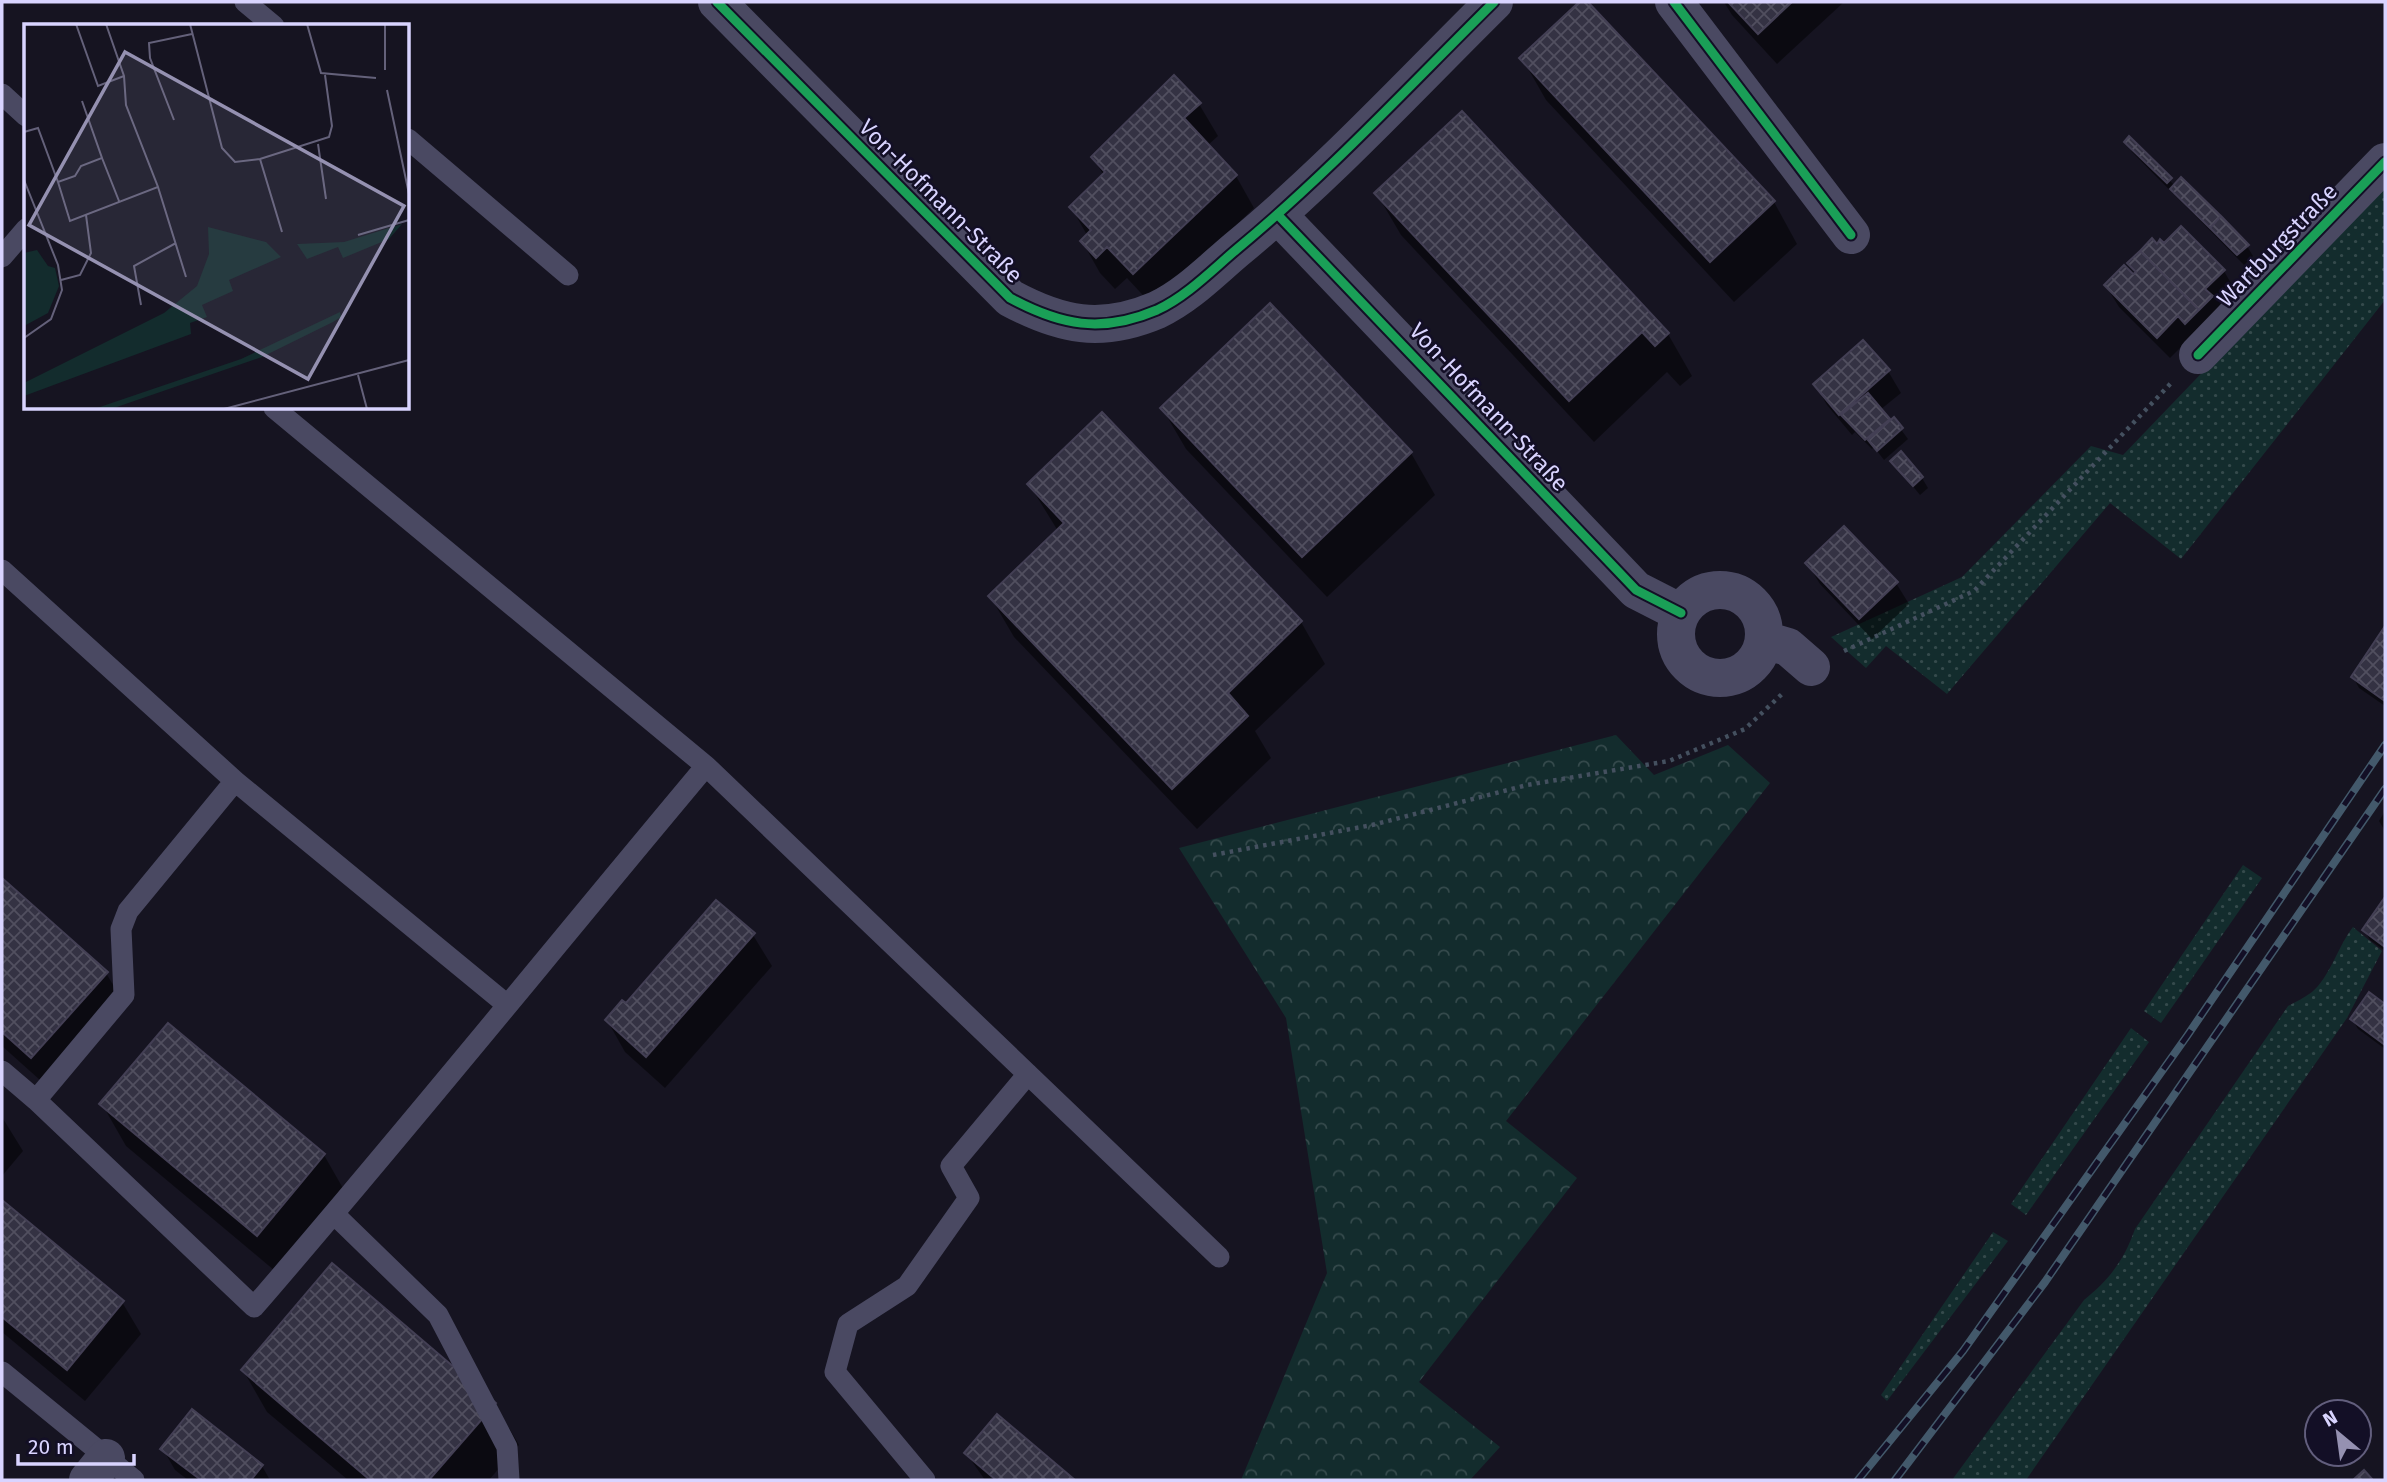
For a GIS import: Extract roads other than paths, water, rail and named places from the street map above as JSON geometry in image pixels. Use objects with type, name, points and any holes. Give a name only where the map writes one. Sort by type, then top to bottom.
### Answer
[{"type":"street","name":"Von-Hofmann-Straße","points":[[716,2],[988,280],[1010,298],[1037,313],[1065,323],[1091,324],[1122,320],[1157,310],[1185,293],[1278,215],[1494,2]]},
{"type":"street","points":[[1674,2],[1851,235]]},
{"type":"street","name":"Wartburgstraße","points":[[2198,355],[2385,162]]},
{"type":"street","name":"Von-Hofmann-Straße","points":[[1278,215],[1636,590],[1681,613]]},
{"type":"street","points":[[1719,590],[1735,592],[1748,599],[1758,611],[1764,625],[1764,640],[1760,654],[1752,666],[1726,678],[1713,678],[1699,673],[1680,653],[1677,626],[1681,613],[1691,601],[1704,593],[1719,590]]},
{"type":"street","points":[[1764,640],[1787,647],[1811,667]]},
{"type":"lane","points":[[244,2],[272,24]]},
{"type":"lane","points":[[2,94],[24,114]]},
{"type":"lane","points":[[410,141],[568,275]]},
{"type":"lane","points":[[2,257],[24,231]]},
{"type":"lane","points":[[276,410],[706,766],[1219,1257]]},
{"type":"lane","points":[[2,570],[235,781],[506,1004]]},
{"type":"lane","points":[[2,1071],[254,1307],[706,766]]},
{"type":"lane","points":[[36,1100],[124,995],[121,929],[128,911],[235,781]]},
{"type":"lane","points":[[925,1480],[835,1371],[848,1324],[907,1286],[969,1198],[951,1166],[1028,1074]]},
{"type":"lane","points":[[334,1214],[438,1315],[507,1447],[509,1480]]},
{"type":"lane","points":[[2,1372],[109,1473]]},
{"type":"railway","points":[[1858,1480],[1963,1351],[2187,1036],[2385,745]]},
{"type":"railway","points":[[1895,1480],[2045,1282],[2385,789]]}]
